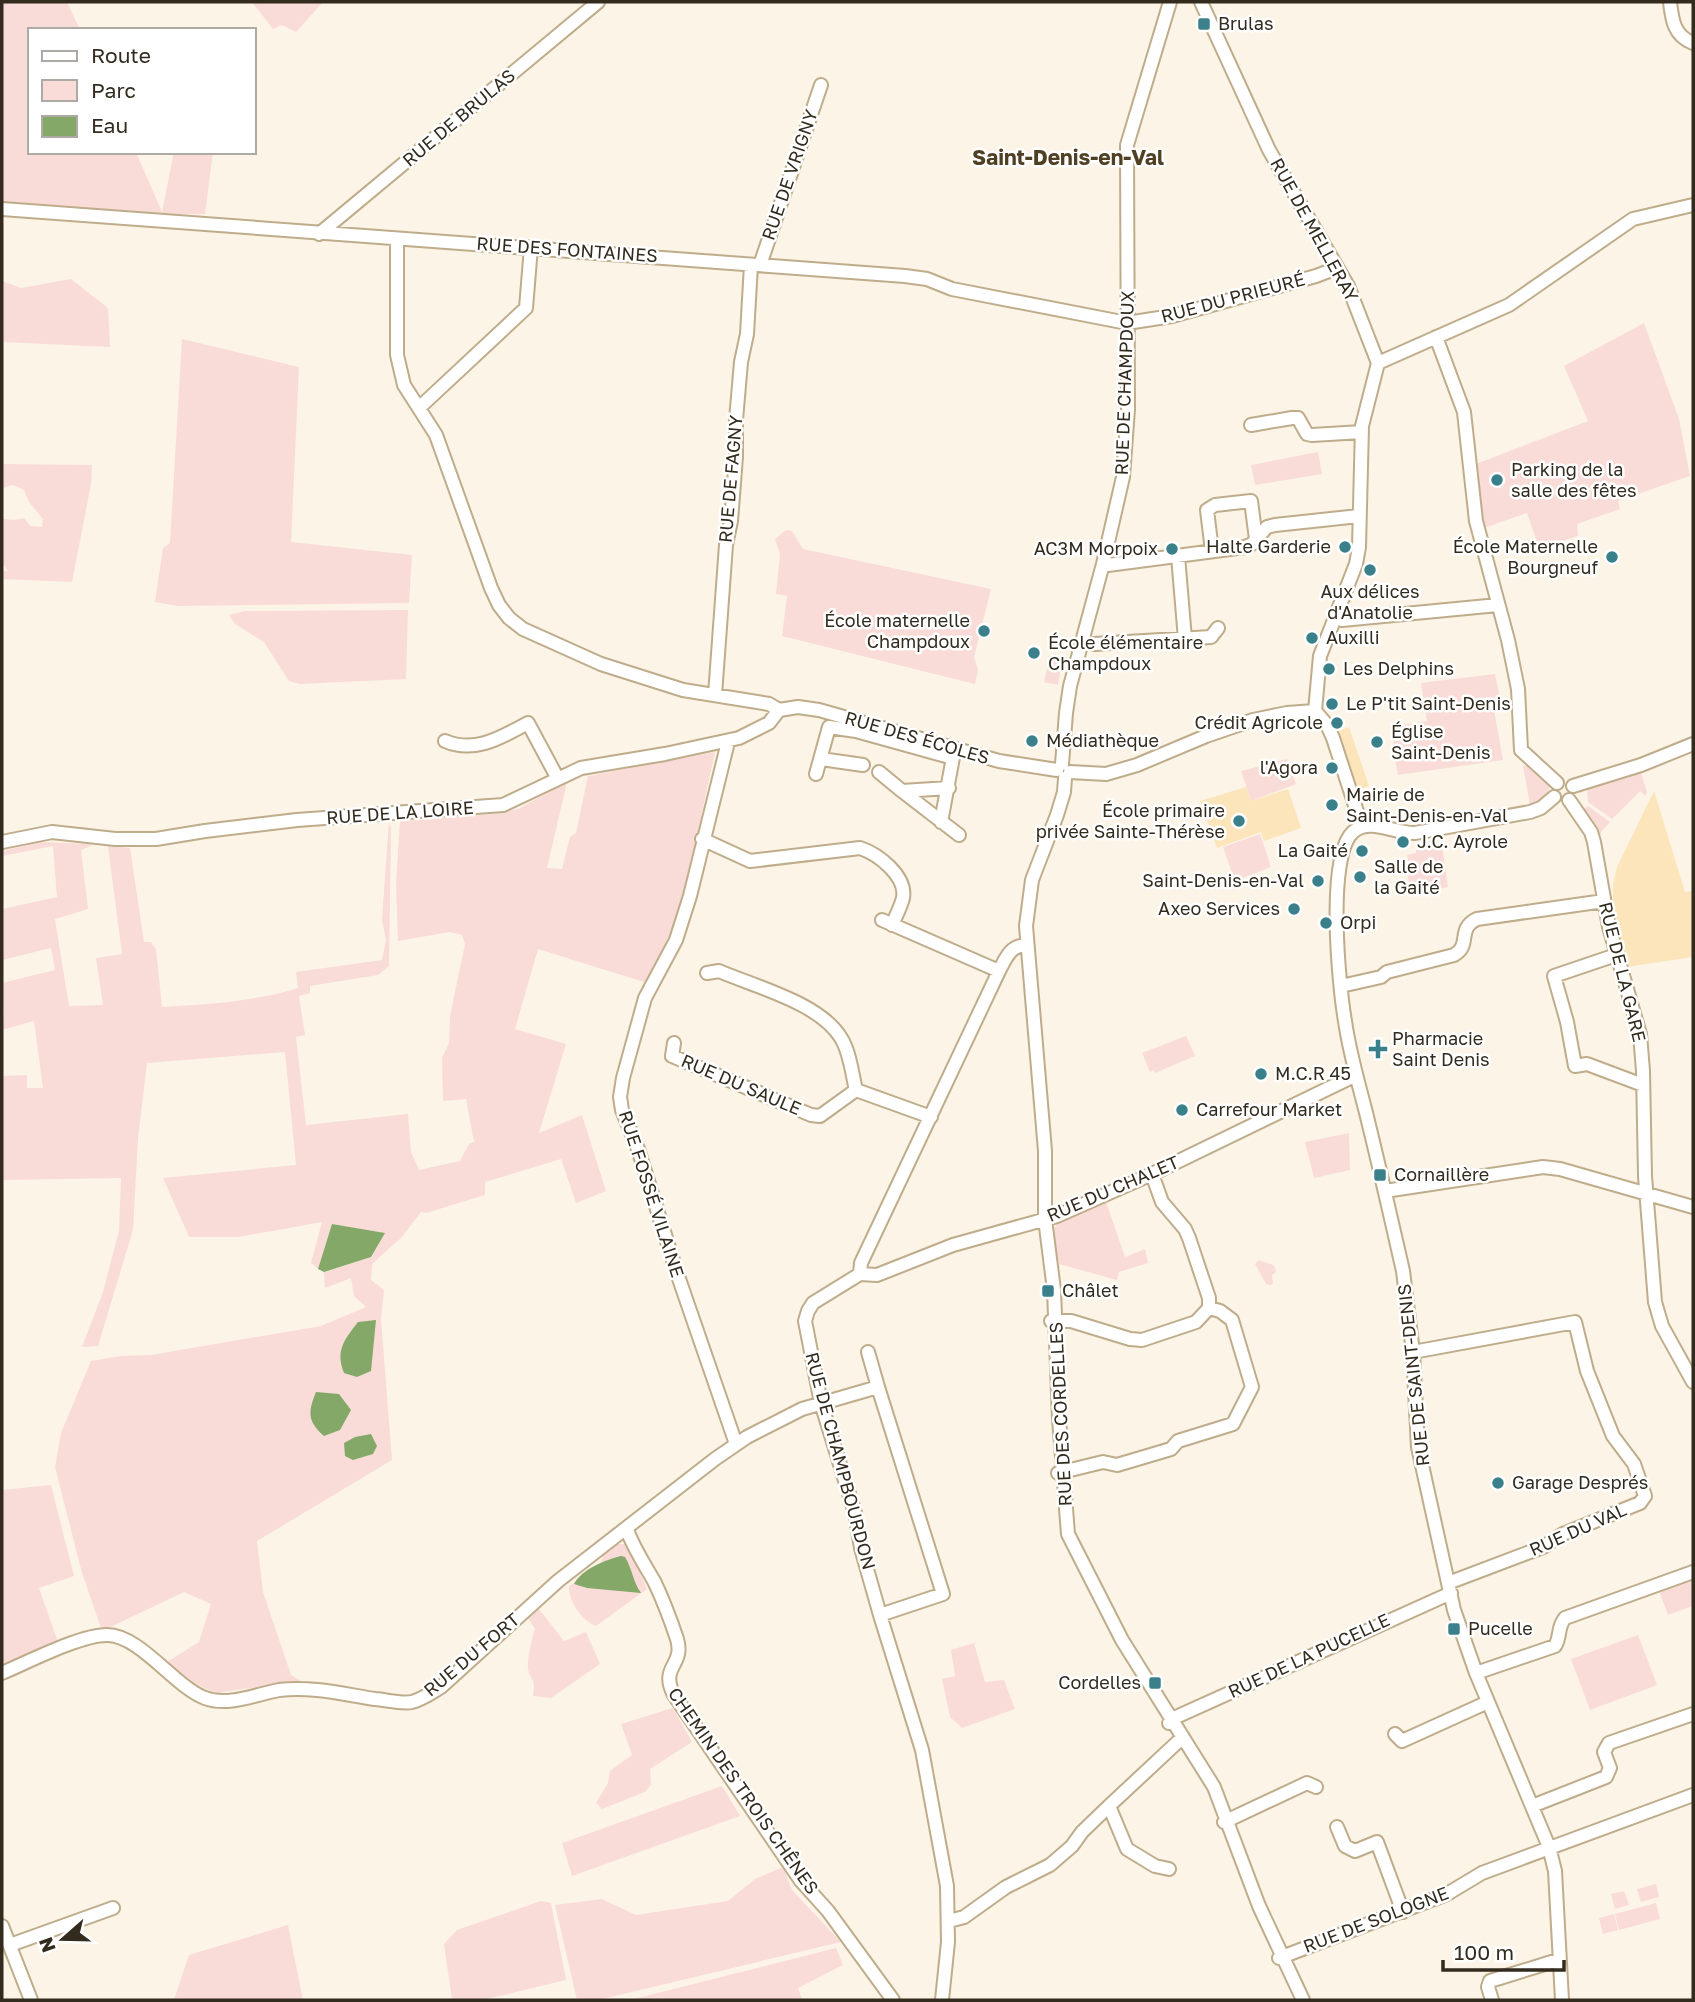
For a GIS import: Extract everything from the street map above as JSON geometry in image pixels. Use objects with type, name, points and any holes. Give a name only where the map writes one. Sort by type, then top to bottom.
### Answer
[{"type":"street","name":"RUE DE BRULAS","points":[[319,234],[598,2]]},
{"type":"street","points":[[1670,2],[1673,26],[1681,36],[1693,43]]},
{"type":"street","name":"RUE DE MELLERAY","points":[[1200,3],[1269,150],[1338,268],[1378,363]]},
{"type":"street","name":"RUE DE CHAMPDOUX","points":[[1063,771],[1066,708],[1122,486],[1126,446],[1129,245],[1125,162],[1127,145],[1170,4]]},
{"type":"street","name":"RUE DE VRIGNY","points":[[756,265],[821,85]]},
{"type":"street","points":[[1554,797],[1541,808],[1530,812],[1426,831],[1406,833],[1377,826],[1362,827],[1333,738],[1327,725],[1315,711],[1320,656],[1356,564],[1362,432],[1366,402],[1378,363],[1508,305],[1633,219],[1693,205]]},
{"type":"street","name":"RUE DES FONTAINES","points":[[2,209],[920,278],[952,289],[1127,323]]},
{"type":"street","name":"RUE DES ÉCOLES","points":[[397,239],[397,355],[404,385],[436,435],[499,605],[509,618],[534,634],[601,664],[683,690],[769,704],[779,710],[798,707],[819,710],[857,726],[954,753],[1063,771],[1106,774],[1137,765],[1253,720],[1315,711]]},
{"type":"street","points":[[420,407],[526,308],[531,247]]},
{"type":"street","name":"RUE DE FAGNY","points":[[715,695],[726,545],[732,509],[741,362],[756,265]]},
{"type":"street","name":"RUE DU PRIEURÉ","points":[[1127,323],[1172,316],[1338,268]]},
{"type":"street","points":[[1436,337],[1464,412],[1476,521],[1508,640],[1518,689],[1521,750],[1557,783]]},
{"type":"street","points":[[1251,425],[1298,418],[1307,434],[1362,432]]},
{"type":"street","points":[[1212,551],[1207,510],[1215,505],[1251,501],[1256,539]]},
{"type":"street","points":[[1103,564],[1245,547],[1252,544],[1267,527],[1359,516]]},
{"type":"street","points":[[1178,556],[1185,639]]},
{"type":"street","points":[[1335,618],[1342,620],[1498,605]]},
{"type":"street","points":[[1083,641],[1094,644],[1211,637],[1218,628]]},
{"type":"street","name":"RUE DE LA LOIRE","points":[[2,842],[52,832],[115,839],[156,839],[297,820],[483,808],[515,801],[581,768],[728,741],[764,726],[779,710]]},
{"type":"street","points":[[445,741],[457,746],[490,743],[528,723],[558,779]]},
{"type":"street","points":[[816,774],[828,727],[857,726]]},
{"type":"street","name":"RUE FOSSÉ VILAINE","points":[[728,741],[690,896],[676,940],[645,998],[622,1078],[620,1097],[625,1120],[638,1149],[736,1444]]},
{"type":"street","points":[[1573,786],[1641,765],[1693,744]]},
{"type":"street","points":[[941,822],[954,753]]},
{"type":"street","points":[[821,759],[863,765]]},
{"type":"street","name":"RUE DES CORDELLES","points":[[1063,771],[1064,792],[1032,880],[1027,908],[1027,945],[1045,1151],[1045,1219],[1055,1290],[1060,1472],[1066,1522],[1071,1544],[1122,1640],[1214,1787],[1259,1906],[1303,2000]]},
{"type":"street","points":[[879,772],[959,835]]},
{"type":"street","points":[[1566,780],[1573,786],[1574,796],[1569,800],[1563,802],[1554,797],[1552,791],[1557,783],[1566,780]]},
{"type":"street","points":[[902,791],[949,788]]},
{"type":"street","name":"RUE DE LA GARE","points":[[1569,800],[1591,832],[1616,955],[1640,1034],[1655,1302],[1662,1326],[1693,1382]]},
{"type":"street","name":"RUE DE SAINT-DENIS","points":[[1362,827],[1349,836],[1339,869],[1337,908],[1344,1019],[1403,1272],[1413,1352],[1418,1447],[1449,1588],[1460,1630],[1476,1673],[1549,1847],[1555,1871],[1562,2000]]},
{"type":"street","points":[[702,839],[750,861],[860,848],[867,850],[895,872],[901,883],[904,895],[887,922],[999,971]]},
{"type":"street","points":[[1341,986],[1454,955],[1461,951],[1465,944],[1466,927],[1477,919],[1604,901]]},
{"type":"street","points":[[860,1274],[861,1263],[999,971],[1011,950],[1019,945],[1027,945]]},
{"type":"street","points":[[1616,955],[1554,976],[1567,1022],[1575,1066],[1587,1064],[1643,1085]]},
{"type":"street","points":[[707,973],[719,971],[799,1005],[826,1020],[842,1038],[856,1090],[931,1117]]},
{"type":"street","name":"RUE DU SAULE","points":[[674,1043],[672,1056],[811,1115],[820,1116],[856,1090]]},
{"type":"street","name":"RUE DU CHALET","points":[[860,1274],[877,1275],[953,1245],[1057,1216],[1152,1174],[1356,1075]]},
{"type":"street","points":[[1385,1191],[1543,1167],[1560,1169],[1693,1208]]},
{"type":"street","points":[[1054,1320],[1071,1321],[1130,1339],[1142,1340],[1196,1322],[1209,1308],[1209,1298],[1189,1238],[1185,1229],[1162,1202],[1152,1174]]},
{"type":"street","name":"RUE DE CHAMPBOURDON","points":[[860,1274],[813,1303],[805,1321],[821,1404],[855,1513],[861,1548],[880,1615],[922,1750],[947,1886],[949,1921],[942,2000]]},
{"type":"street","points":[[1060,1472],[1104,1462],[1117,1465],[1171,1449],[1178,1441],[1233,1424],[1252,1387],[1232,1320],[1220,1311],[1209,1308]]},
{"type":"street","name":"RUE DU VAL","points":[[1413,1352],[1575,1322],[1587,1371],[1613,1436],[1634,1464],[1645,1496],[1640,1503],[1563,1534],[1543,1547],[1449,1588]]},
{"type":"street","points":[[869,1352],[943,1594],[880,1615]]},
{"type":"street","name":"RUE DU FORT","points":[[2,1673],[86,1639],[107,1635],[119,1637],[131,1644],[190,1690],[206,1699],[222,1700],[306,1688],[409,1702],[422,1699],[440,1687],[558,1581],[736,1444],[802,1409],[878,1387]]},
{"type":"street","name":"CHEMIN DES TROIS CHÊNES","points":[[627,1530],[636,1554],[655,1584],[677,1640],[679,1656],[668,1675],[668,1683],[674,1695],[800,1881],[828,1911],[893,2000]]},
{"type":"street","points":[[1476,1673],[1555,1646],[1560,1624],[1565,1618],[1693,1572]]},
{"type":"street","name":"RUE DE LA PUCELLE","points":[[1171,1722],[1449,1588]]},
{"type":"street","points":[[1395,1734],[1402,1741],[1488,1702]]},
{"type":"street","points":[[1532,1806],[1606,1777],[1610,1768],[1604,1752],[1609,1743],[1693,1714]]},
{"type":"street","points":[[949,1921],[964,1917],[1006,1887],[1050,1865],[1183,1737]]},
{"type":"street","points":[[1226,1822],[1307,1783],[1317,1787]]},
{"type":"street","name":"RUE DE SOLOGNE","points":[[1281,1957],[1447,1894],[1482,1873],[1693,1795]]},
{"type":"street","points":[[1109,1806],[1127,1849],[1156,1866],[1169,1869]]},
{"type":"street","points":[[1337,1827],[1345,1846],[1355,1851],[1377,1842],[1403,1912]]},
{"type":"street","points":[[10,1945],[113,1908]]},
{"type":"street","points":[[2,1926],[31,2000]]},
{"type":"street","points":[[1492,2000],[1488,1987],[1490,1981],[1559,1960]]},
{"type":"shaded area","points":[[1349,727],[1369,786],[1346,794],[1325,735]]},
{"type":"shaded area","points":[[1246,787],[1251,801],[1288,789],[1301,828],[1264,841],[1261,832],[1217,848],[1200,801]]},
{"type":"shaded area","points":[[1654,791],[1685,892],[1693,891],[1693,957],[1626,967],[1613,919],[1613,885],[1617,867]]},
{"type":"green space","points":[[2,2],[67,2],[79,28],[28,28],[28,154],[137,154],[162,212],[174,154],[213,154],[205,214],[162,214],[2,202]]},
{"type":"green space","points":[[252,2],[323,2],[296,32],[282,25],[273,29]]},
{"type":"green space","points":[[71,279],[108,308],[110,347],[2,342],[2,281],[21,288]]},
{"type":"green space","points":[[1644,323],[1679,419],[1690,476],[1618,501],[1620,509],[1577,524],[1578,536],[1539,548],[1527,513],[1484,528],[1476,464],[1588,421],[1564,366]]},
{"type":"green space","points":[[182,339],[299,367],[291,542],[412,555],[409,603],[178,606],[155,602],[163,548],[170,543]]},
{"type":"green space","points":[[1318,452],[1322,474],[1255,485],[1251,465]]},
{"type":"green space","points":[[2,464],[92,465],[91,484],[72,582],[2,579],[2,571],[7,571],[2,565],[3,519],[24,518],[30,526],[42,527],[43,519],[29,502],[24,490],[13,485],[2,488]]},
{"type":"green space","points":[[786,530],[792,531],[803,549],[991,589],[974,657],[978,670],[975,684],[782,636],[787,596],[776,594],[780,554],[775,539]]},
{"type":"green space","points":[[408,610],[406,679],[300,684],[289,681],[264,642],[235,624],[229,615],[245,611]]},
{"type":"green space","points":[[1049,659],[1062,662],[1058,685],[1044,682]]},
{"type":"green space","points":[[1495,674],[1502,709],[1494,710],[1503,760],[1398,775],[1390,727],[1427,721],[1421,683]]},
{"type":"green space","points":[[715,752],[681,909],[647,983],[538,949],[515,1029],[566,1044],[539,1133],[582,1115],[606,1191],[576,1203],[561,1159],[485,1182],[485,1195],[426,1213],[421,1212],[402,1237],[372,1264],[371,1280],[384,1290],[381,1319],[392,1460],[257,1541],[263,1592],[291,1675],[301,1681],[216,1693],[196,1684],[167,1662],[199,1642],[211,1604],[184,1592],[102,1631],[82,1573],[55,1467],[61,1433],[91,1361],[151,1355],[321,1326],[366,1307],[354,1296],[351,1278],[325,1288],[324,1272],[371,1257],[384,1233],[332,1224],[318,1269],[311,1263],[322,1222],[238,1237],[189,1237],[163,1178],[296,1165],[285,1052],[147,1063],[138,1138],[133,1230],[98,1346],[82,1347],[103,1292],[119,1231],[121,1178],[2,1180],[2,1076],[27,1075],[27,1088],[43,1088],[34,1021],[2,1030],[2,983],[55,970],[51,948],[2,960],[2,909],[57,897],[53,846],[2,856],[2,851],[40,842],[91,844],[81,850],[88,909],[55,919],[69,1006],[103,1005],[96,958],[122,954],[108,846],[130,848],[144,942],[151,942],[156,949],[162,1007],[197,1005],[247,999],[298,988],[296,972],[382,960],[386,940],[382,920],[389,821],[389,966],[378,975],[310,986],[310,993],[299,996],[305,1035],[296,1037],[306,1125],[408,1114],[411,1152],[419,1170],[460,1161],[469,1144],[474,1142],[466,1099],[443,1101],[442,1058],[449,1043],[450,1016],[465,944],[462,935],[450,932],[398,941],[396,884],[400,821],[494,814],[518,809],[567,782],[547,868],[562,869],[570,837],[576,833],[588,776]]},
{"type":"green space","points":[[1287,759],[1296,784],[1251,801],[1241,771]]},
{"type":"green space","points":[[1528,765],[1549,784],[1548,793],[1530,805],[1523,766]]},
{"type":"green space","points":[[1641,773],[1647,792],[1645,796],[1640,791],[1612,819],[1588,802],[1587,788]]},
{"type":"green space","points":[[1588,806],[1610,822],[1601,832],[1599,842],[1583,809]]},
{"type":"green space","points":[[1260,834],[1271,867],[1235,881],[1223,847]]},
{"type":"green space","points":[[1442,846],[1448,887],[1413,895],[1405,867],[1409,865],[1407,855],[1416,853],[1416,850]]},
{"type":"green space","points":[[1186,1036],[1195,1056],[1155,1073],[1154,1070],[1150,1072],[1142,1053]]},
{"type":"green space","points":[[1349,1133],[1350,1170],[1314,1178],[1305,1142]]},
{"type":"green space","points":[[1106,1202],[1125,1257],[1145,1249],[1148,1263],[1119,1272],[1117,1280],[1059,1264],[1053,1230],[1057,1224]]},
{"type":"green space","points":[[1259,1260],[1275,1269],[1271,1285],[1266,1284],[1255,1264]]},
{"type":"green space","points":[[51,1485],[74,1576],[39,1588],[59,1645],[2,1669],[2,1490]]},
{"type":"green space","points":[[613,1544],[627,1544],[647,1589],[596,1626],[577,1610],[569,1586],[599,1568],[604,1552]]},
{"type":"green space","points":[[1693,1579],[1693,1606],[1668,1615],[1659,1591]]},
{"type":"green space","points":[[539,1609],[564,1641],[586,1632],[600,1664],[551,1698],[533,1696],[534,1682],[528,1669],[535,1629],[528,1618]]},
{"type":"green space","points":[[1638,1635],[1657,1685],[1590,1710],[1571,1659]]},
{"type":"green space","points":[[974,1643],[985,1682],[1004,1680],[1015,1709],[962,1728],[950,1717],[942,1679],[955,1676],[951,1650]]},
{"type":"green space","points":[[673,1708],[692,1742],[650,1769],[651,1785],[645,1792],[602,1809],[596,1803],[608,1783],[610,1771],[632,1755],[621,1724]]},
{"type":"green space","points":[[722,1786],[740,1816],[572,1876],[562,1843]]},
{"type":"green space","points":[[783,1867],[792,1890],[841,1942],[598,2000],[577,2000],[555,1905],[602,1899],[636,1915],[728,1901],[755,1879]]},
{"type":"green space","points":[[1656,1884],[1659,1897],[1641,1902],[1637,1889]]},
{"type":"green space","points":[[1624,1891],[1629,1905],[1615,1909],[1611,1894]]},
{"type":"green space","points":[[541,1901],[551,1903],[566,1980],[483,2000],[452,2000],[444,1944],[457,1930]]},
{"type":"green space","points":[[1656,1903],[1660,1919],[1619,1930],[1615,1914]]},
{"type":"green space","points":[[1614,1914],[1618,1930],[1603,1934],[1599,1918]]},
{"type":"green space","points":[[288,1925],[303,2000],[174,2000],[189,1955]]},
{"type":"green space","points":[[836,1948],[843,1965],[798,1988],[802,2000],[630,2000]]},
{"type":"water","points":[[332,1224],[385,1233],[371,1257],[324,1272],[318,1269]]},
{"type":"water","points":[[376,1320],[371,1371],[357,1377],[344,1373],[340,1358],[345,1340],[358,1322]]},
{"type":"water","points":[[316,1392],[339,1394],[351,1410],[340,1430],[324,1436],[314,1426],[311,1405]]},
{"type":"water","points":[[371,1434],[377,1446],[373,1454],[353,1460],[345,1456],[344,1443],[355,1437]]},
{"type":"water","points":[[621,1556],[625,1557],[641,1593],[587,1588],[574,1584],[588,1570]]},
{"type":"place","name":"Brulas","points":[[1204,24]]},
{"type":"place","name":"Parking de la salle des fêtes","points":[[1497,480]]},
{"type":"place","name":"Halte Garderie","points":[[1345,547]]},
{"type":"place","name":"AC3M Morpoix","points":[[1172,549]]},
{"type":"place","name":"École Maternelle Bourgneuf","points":[[1612,557]]},
{"type":"place","name":"Aux délices d'Anatolie","points":[[1370,570]]},
{"type":"place","name":"École maternelle Champdoux","points":[[984,631]]},
{"type":"place","name":"Auxilli","points":[[1312,638]]},
{"type":"place","name":"École élémentaire Champdoux","points":[[1034,653]]},
{"type":"place","name":"Les Delphins","points":[[1329,669]]},
{"type":"place","name":"Le P'tit Saint-Denis","points":[[1332,704]]},
{"type":"place","name":"Crédit Agricole","points":[[1337,723]]},
{"type":"place","name":"Médiathèque","points":[[1032,741]]},
{"type":"place","name":"Église Saint-Denis","points":[[1377,742]]},
{"type":"place","name":"l'Agora","points":[[1332,768]]},
{"type":"place","name":"Mairie de Saint-Denis-en-Val","points":[[1332,805]]},
{"type":"place","name":"École primaire privée Sainte-Thérèse","points":[[1239,821]]},
{"type":"place","name":"J.C. Ayrole","points":[[1403,842]]},
{"type":"place","name":"La Gaité","points":[[1362,851]]},
{"type":"place","name":"Salle de la Gaité","points":[[1360,877]]},
{"type":"place","name":"Saint-Denis-en-Val","points":[[1318,881]]},
{"type":"place","name":"Axeo Services","points":[[1294,909]]},
{"type":"place","name":"Orpi","points":[[1326,923]]},
{"type":"place","name":"Pharmacie Saint Denis","points":[[1378,1049]]},
{"type":"place","name":"M.C.R 45","points":[[1261,1074]]},
{"type":"place","name":"Carrefour Market","points":[[1182,1110]]},
{"type":"place","name":"Cornaillère","points":[[1380,1175]]},
{"type":"place","name":"Châlet","points":[[1048,1291]]},
{"type":"place","name":"Garage Després","points":[[1498,1483]]},
{"type":"place","name":"Pucelle","points":[[1454,1629]]},
{"type":"place","name":"Cordelles","points":[[1155,1683]]},
{"type":"district","name":"Saint-Denis-en-Val","points":[[1068,158]]}]
